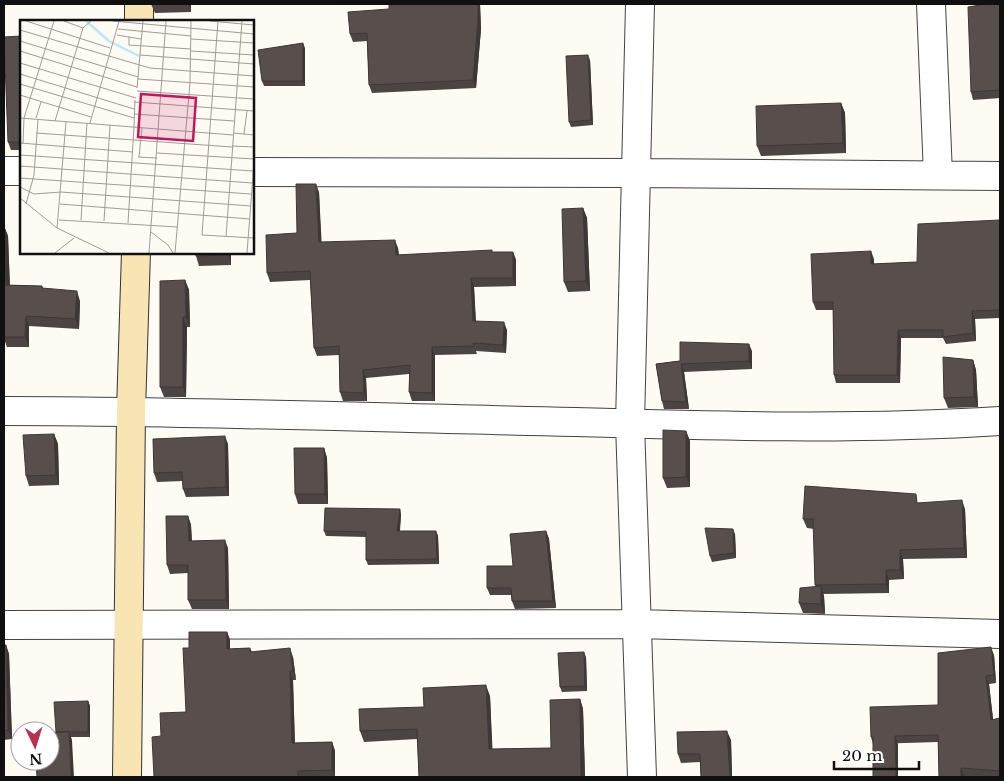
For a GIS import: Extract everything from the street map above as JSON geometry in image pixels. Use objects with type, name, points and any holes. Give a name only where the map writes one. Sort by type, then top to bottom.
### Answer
[{"type":"street","points":[[139,4],[139,20]]},
{"type":"street","points":[[640,4],[630,424],[642,777]]},
{"type":"street","points":[[931,4],[938,175]]},
{"type":"street","points":[[4,171],[20,171]]},
{"type":"street","points":[[254,172],[1000,176]]},
{"type":"street","points":[[127,777],[131,411],[136,254]]},
{"type":"street","points":[[4,411],[131,411],[630,424],[932,426],[1000,421]]},
{"type":"street","points":[[4,625],[637,624],[1000,634]]},
{"type":"building","points":[[389,4],[478,4],[473,80],[369,85],[367,33],[350,34],[348,12],[389,9]]},
{"type":"building","points":[[1000,4],[1000,90],[971,92],[968,7]]},
{"type":"building","points":[[20,36],[20,142],[8,142],[4,37]]},
{"type":"building","points":[[303,43],[303,81],[262,81],[258,50]]},
{"type":"building","points":[[588,55],[591,120],[569,122],[566,56]]},
{"type":"building","points":[[841,103],[843,143],[757,146],[756,106]]},
{"type":"building","points":[[296,184],[316,184],[319,242],[395,240],[396,255],[492,250],[492,252],[513,252],[513,278],[471,278],[473,321],[504,322],[503,345],[473,343],[474,346],[432,347],[432,393],[409,392],[410,365],[363,370],[364,393],[340,392],[339,346],[314,348],[310,271],[267,273],[266,235],[297,233]]},
{"type":"building","points":[[583,208],[586,281],[564,282],[562,209]]},
{"type":"building","points":[[1000,220],[1000,310],[972,311],[973,333],[943,337],[943,330],[898,330],[897,375],[834,375],[833,302],[813,302],[811,254],[871,251],[871,264],[917,262],[918,224]]},
{"type":"building","points":[[4,226],[6,285],[4,285]]},
{"type":"building","points":[[196,254],[228,254],[228,255],[196,256]]},
{"type":"building","points":[[185,280],[186,317],[183,317],[183,387],[160,387],[160,281]]},
{"type":"building","points":[[4,285],[42,286],[42,288],[77,291],[75,319],[26,316],[25,337],[4,337]]},
{"type":"building","points":[[680,342],[749,344],[749,361],[681,364],[686,402],[662,401],[656,364],[680,361]]},
{"type":"building","points":[[943,357],[973,360],[974,397],[944,398]]},
{"type":"building","points":[[663,430],[686,431],[686,477],[663,478]]},
{"type":"building","points":[[54,434],[56,475],[26,476],[23,435]]},
{"type":"building","points":[[225,436],[226,487],[183,489],[182,472],[154,473],[153,439]]},
{"type":"building","points":[[294,448],[324,448],[325,494],[295,494]]},
{"type":"building","points":[[805,486],[916,494],[917,503],[962,500],[964,548],[900,550],[900,570],[886,570],[886,584],[815,585],[813,519],[803,519]]},
{"type":"building","points":[[325,508],[400,509],[397,531],[436,531],[437,559],[366,560],[366,532],[324,531]]},
{"type":"building","points":[[166,516],[188,516],[189,541],[225,540],[226,600],[188,600],[188,565],[167,565]]},
{"type":"building","points":[[705,528],[733,529],[734,553],[710,556]]},
{"type":"building","points":[[546,531],[553,601],[512,601],[511,588],[487,588],[487,566],[513,566],[510,534]]},
{"type":"building","points":[[821,586],[821,604],[799,603],[800,588]]},
{"type":"building","points":[[189,632],[227,632],[227,649],[250,648],[250,652],[290,648],[293,671],[290,671],[292,743],[332,742],[332,770],[298,771],[298,777],[154,777],[152,737],[161,736],[160,713],[186,712],[183,648],[189,648]]},
{"type":"building","points":[[4,645],[6,645],[8,730],[4,730]]},
{"type":"building","points":[[991,647],[994,675],[986,676],[991,720],[1000,718],[1000,771],[961,768],[961,777],[939,777],[938,735],[895,736],[896,777],[873,777],[873,737],[871,737],[870,707],[938,705],[938,653]]},
{"type":"building","points":[[584,652],[585,686],[560,687],[558,653]]},
{"type":"building","points":[[486,685],[489,749],[551,748],[550,700],[580,699],[581,777],[419,777],[417,729],[360,731],[359,709],[424,707],[423,688]]},
{"type":"building","points":[[88,701],[88,732],[60,732],[60,721],[55,721],[54,702]]},
{"type":"building","points":[[69,731],[71,777],[37,777],[37,771],[60,771],[60,732]]},
{"type":"building","points":[[727,731],[730,777],[701,777],[700,754],[678,754],[677,732]]}]
